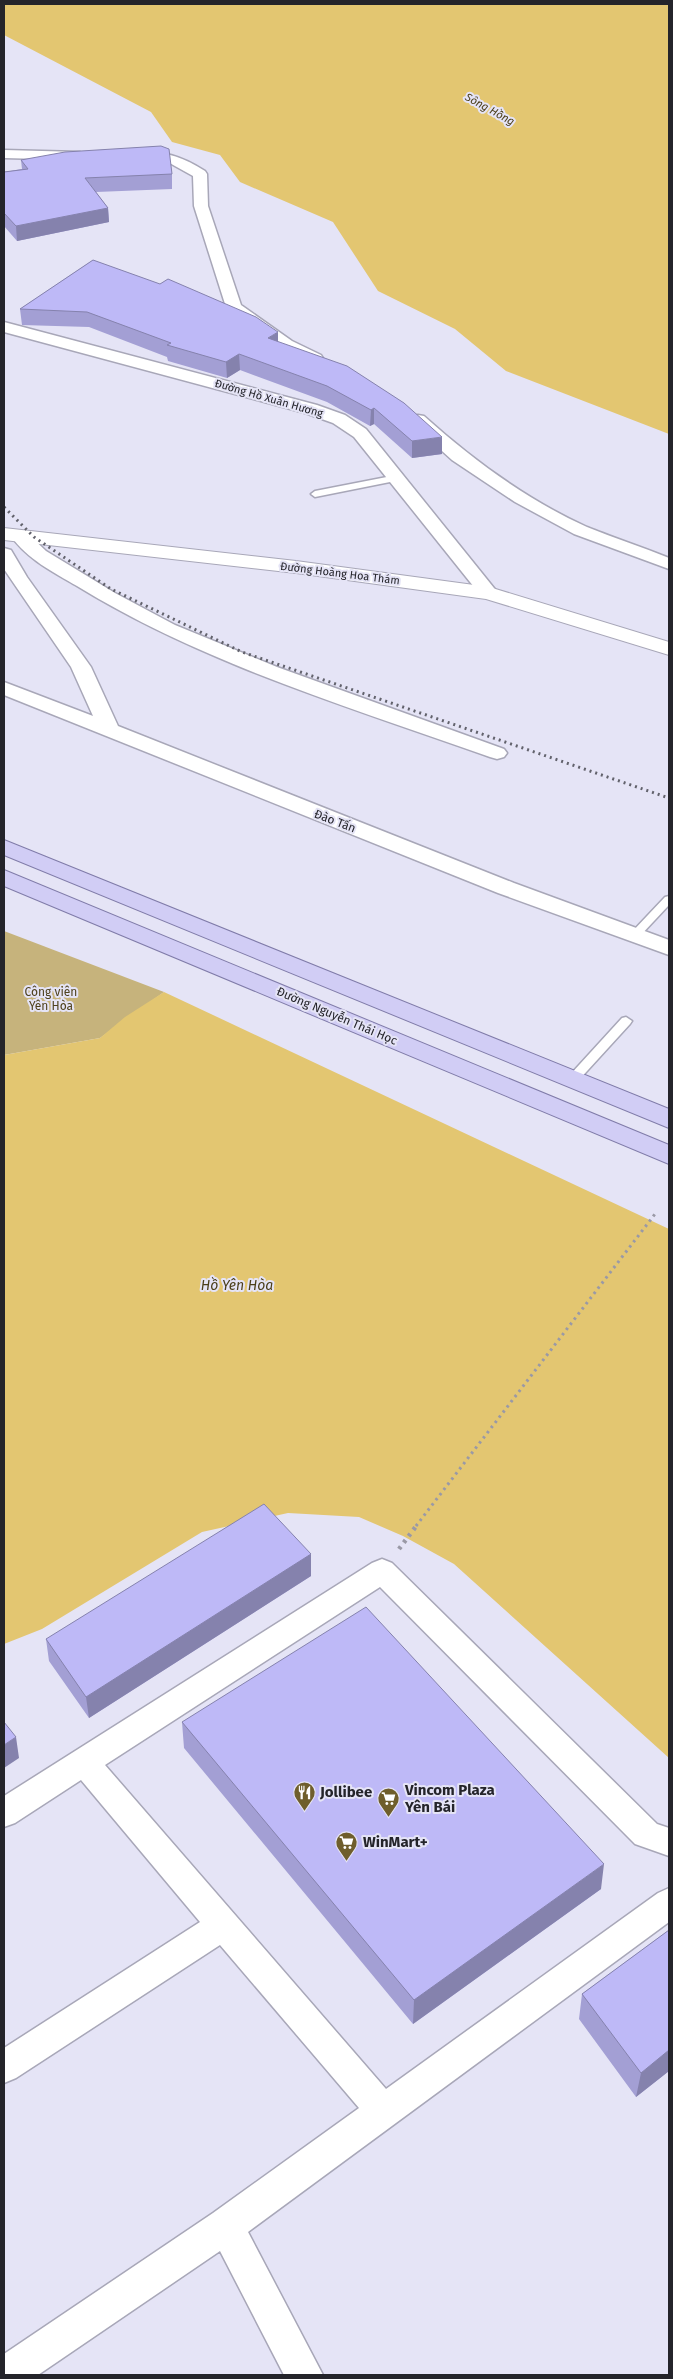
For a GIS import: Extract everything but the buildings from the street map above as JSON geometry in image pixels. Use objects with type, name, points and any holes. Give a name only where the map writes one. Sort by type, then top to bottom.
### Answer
[{"type":"main road","points":[[4,846],[669,1119]]},
{"type":"main road","name":"Đường Nguyễn Thái Học","points":[[4,878],[669,1155]]},
{"type":"street","points":[[124,157],[158,153],[180,160],[200,174],[201,206],[234,307],[286,344],[328,364]]},
{"type":"street","points":[[4,154],[96,157]]},
{"type":"street","name":"Đường Hồ Xuân Hương","points":[[4,327],[326,414],[360,433],[490,593]]},
{"type":"street","points":[[404,409],[458,456],[521,498],[580,530],[669,564]]},
{"type":"street","points":[[12,535],[39,556],[108,597],[168,629],[270,671],[497,753]]},
{"type":"street","name":"Đường Hoàng Hoa Thám","points":[[12,535],[296,567],[490,593],[669,649]]},
{"type":"street","points":[[4,554],[18,578],[80,667],[109,729]]},
{"type":"street","name":"Đào Tấn","points":[[4,688],[109,729],[212,773],[396,845],[669,948]]},
{"type":"street","points":[[4,1813],[382,1571],[646,1834],[669,1842]]},
{"type":"street","points":[[84,1762],[383,2112]]},
{"type":"street","points":[[6,2375],[226,2226],[669,1903]]},
{"type":"street","points":[[4,2067],[223,1925]]},
{"type":"street","points":[[226,2226],[304,2375]]},
{"type":"lane","points":[[315,494],[397,478]]},
{"type":"lane","points":[[635,935],[669,899]]},
{"type":"lane","points":[[573,1079],[626,1021]]},
{"type":"path","points":[[382,1571],[655,1214]]},
{"type":"green space","name":"Công viên Yên Hòa","points":[[4,931],[164,992],[100,1038],[4,1055]]},
{"type":"water","name":"Sông Hồng","points":[[4,4],[669,4],[669,434],[506,371],[455,329],[378,291],[333,222],[240,182],[220,155],[172,142],[151,112],[4,35]]},
{"type":"water","name":"Hồ Yên Hòa","points":[[164,992],[669,1229],[669,1758],[454,1564],[403,1536],[359,1517],[288,1513],[202,1532],[42,1629],[4,1644],[4,1055],[100,1038],[125,1017]]},
{"type":"railway","points":[[4,507],[34,537],[111,589],[242,652],[669,798]]},
{"type":"place","name":"Jollibee","points":[[304,1811]]},
{"type":"place","name":"Vincom Plaza Yên Bái","points":[[389,1818]]},
{"type":"place","name":"WinMart+","points":[[347,1861]]}]
